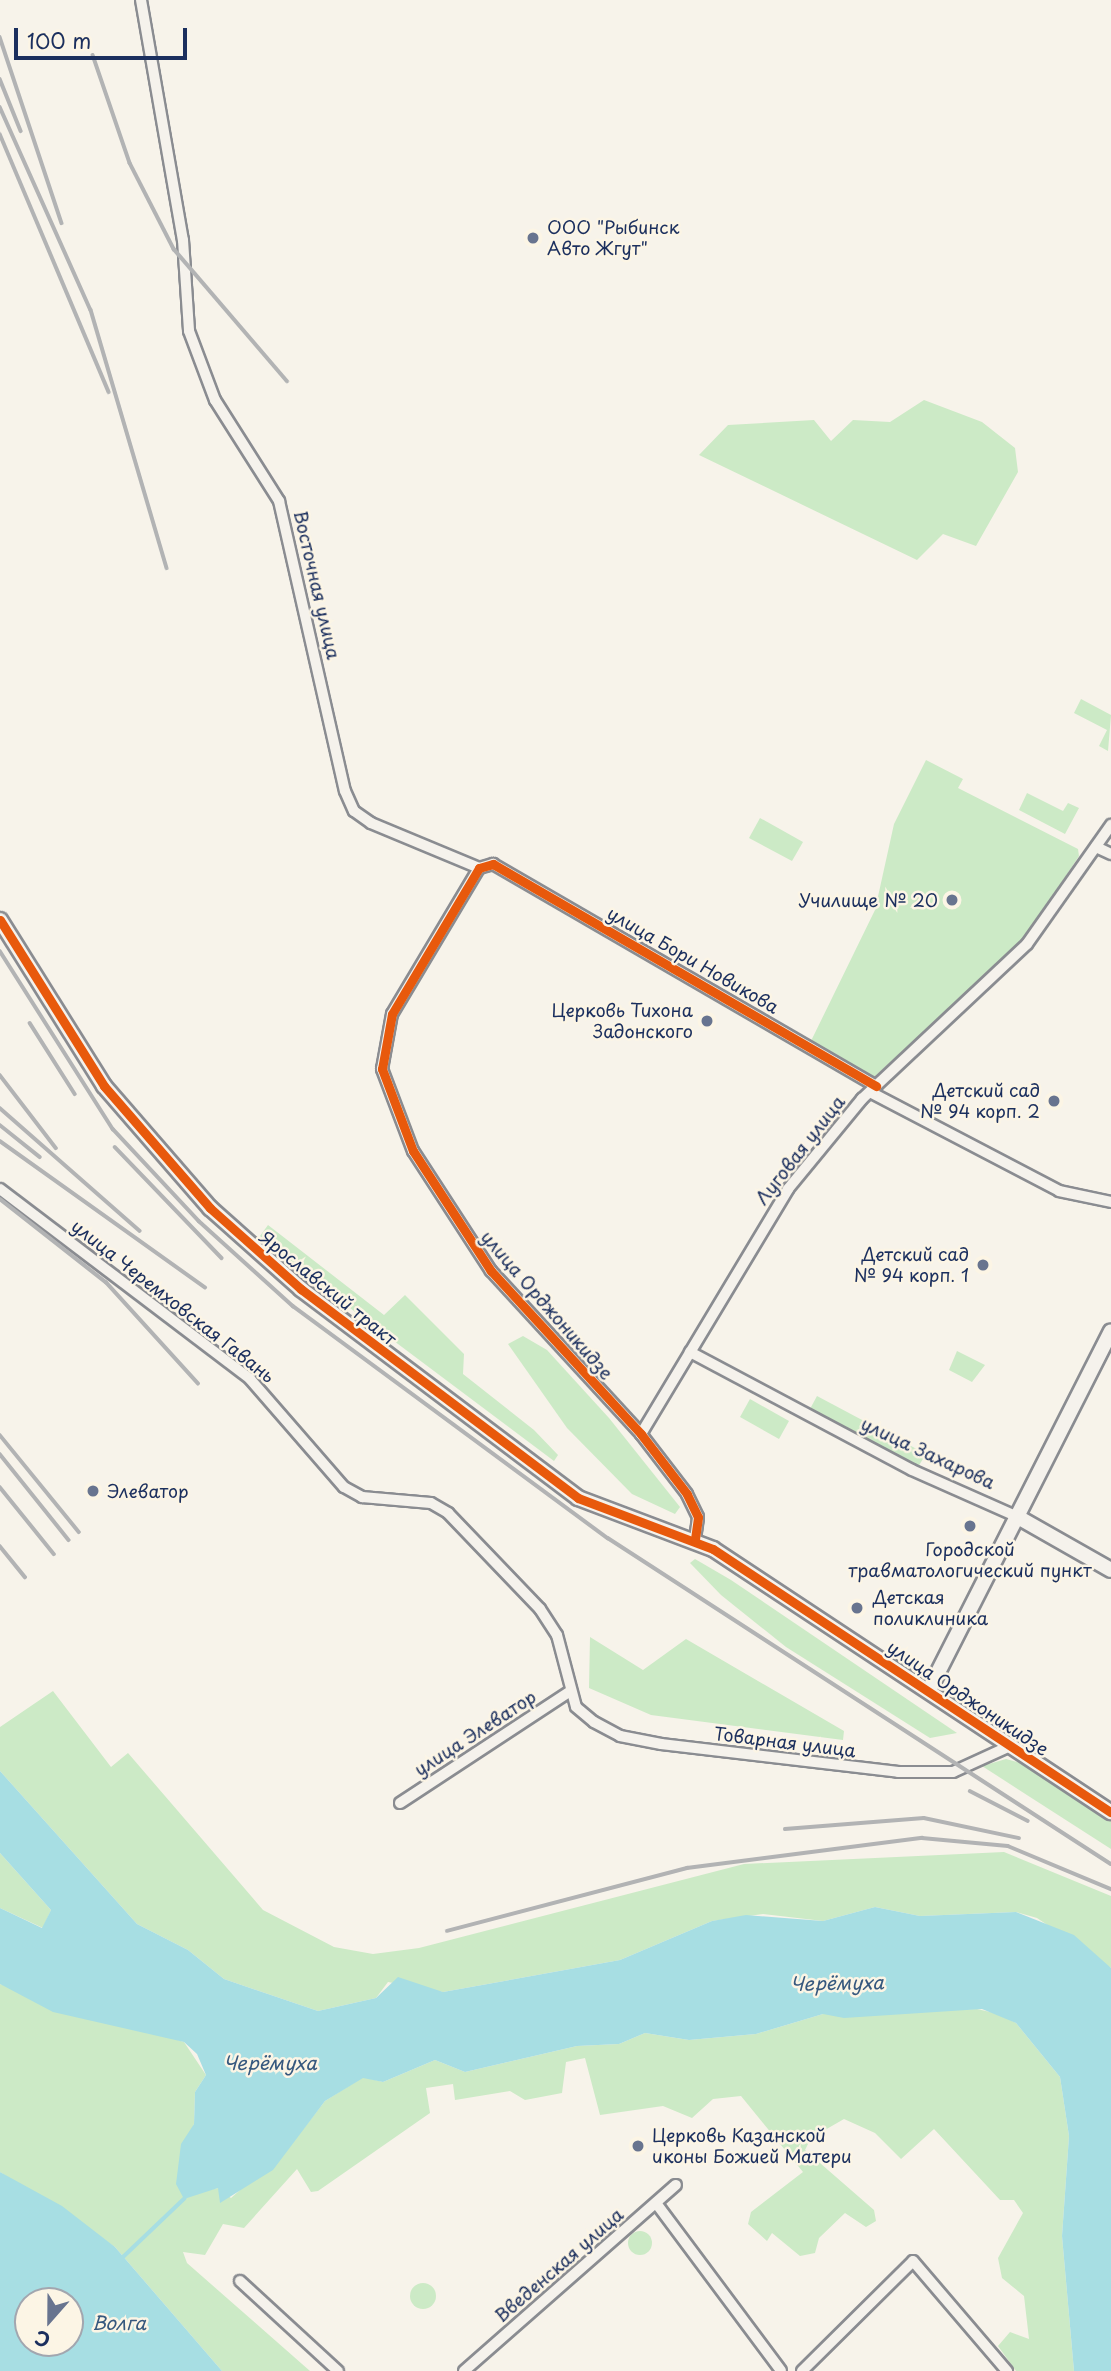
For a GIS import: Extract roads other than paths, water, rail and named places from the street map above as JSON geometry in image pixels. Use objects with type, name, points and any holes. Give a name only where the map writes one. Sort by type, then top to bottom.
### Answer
[{"type":"street","name":"Восточная улица","points":[[141,0],[183,240],[189,331],[215,400],[279,501],[345,791],[354,811],[371,823],[479,869]]},
{"type":"street","name":"Луговая улица","points":[[640,1434],[778,1204],[873,1089],[1021,951],[1111,825]]},
{"type":"street","points":[[1096,846],[1111,854]]},
{"type":"street","name":"улица Бори Новикова","points":[[479,869],[493,863],[873,1089],[1059,1191],[1111,1202]]},
{"type":"street","name":"улица Орджоникидзе","points":[[479,869],[392,1014],[382,1049],[387,1094],[413,1151],[491,1271],[640,1434],[687,1494],[698,1517],[695,1539]]},
{"type":"street","name":"Ярославский тракт","points":[[0,920],[104,1086],[238,1236],[578,1498],[695,1539],[737,1564]]},
{"type":"street","name":"улица Черемховская Гавань","points":[[0,1189],[250,1379],[344,1487],[376,1500],[431,1503],[448,1513],[540,1609],[557,1635],[569,1692]]},
{"type":"street","points":[[929,1690],[1111,1331]]},
{"type":"street","name":"улица Захарова","points":[[690,1352],[912,1471],[1016,1516],[1111,1570]]},
{"type":"street","name":"улица Орджоникидзе","points":[[737,1564],[1111,1812]]},
{"type":"street","name":"Товарная улица","points":[[569,1692],[576,1707],[620,1736],[745,1756],[943,1773],[1010,1746]]},
{"type":"street","name":"улица Элеватор","points":[[401,1803],[569,1692]]},
{"type":"street","name":"Введенская улица","points":[[464,2371],[676,2185]]},
{"type":"street","points":[[656,2203],[781,2371]]},
{"type":"street","points":[[802,2371],[913,2261],[1007,2371]]},
{"type":"street","points":[[240,2281],[338,2371]]},
{"type":"water","name":"Черёмуха","points":[[0,1771],[137,1924],[188,1950],[224,1979],[318,2011],[376,1998],[398,1977],[443,1992],[620,1960],[712,1921],[746,1915],[823,1921],[875,1907],[920,1916],[1016,1912],[1074,1935],[1111,1968],[1111,2371],[1074,2371],[1062,2236],[1069,2136],[1060,2077],[1016,2023],[982,2009],[844,2018],[823,2014],[756,2034],[689,2040],[645,2033],[619,2044],[577,2046],[465,2072],[435,2060],[383,2082],[363,2078],[325,2101],[273,2170],[220,2203],[218,2188],[184,2199],[176,2184],[181,2144],[194,2124],[195,2092],[206,2075],[197,2054],[184,2042],[53,2012],[0,1984],[0,1908],[42,1928],[51,1910],[0,1853]]},
{"type":"water","name":"Волга","points":[[0,2172],[62,2206],[115,2247],[222,2371],[0,2371]]},
{"type":"waterway","points":[[122,2258],[184,2199]]},
{"type":"railway","points":[[0,37],[62,223]]},
{"type":"railway","points":[[93,55],[130,163],[174,249],[287,381]]},
{"type":"railway","points":[[0,79],[21,131]]},
{"type":"railway","points":[[0,107],[91,310],[167,568]]},
{"type":"railway","points":[[0,134],[109,392]]},
{"type":"railway","points":[[0,951],[113,1129],[199,1221],[293,1306],[608,1538],[1111,1864]]},
{"type":"railway","points":[[30,1023],[75,1094]]},
{"type":"railway","points":[[0,1075],[56,1148]]},
{"type":"railway","points":[[0,1108],[140,1231]]},
{"type":"railway","points":[[0,1125],[40,1157]]},
{"type":"railway","points":[[0,1141],[205,1287]]},
{"type":"railway","points":[[115,1147],[222,1258]]},
{"type":"railway","points":[[0,1199],[106,1282],[198,1383]]},
{"type":"railway","points":[[0,1435],[79,1532]]},
{"type":"railway","points":[[0,1454],[69,1540]]},
{"type":"railway","points":[[0,1487],[54,1554]]},
{"type":"railway","points":[[0,1546],[25,1577]]},
{"type":"railway","points":[[970,1791],[1028,1821]]},
{"type":"railway","points":[[785,1829],[924,1818],[1019,1838]]},
{"type":"railway","points":[[447,1931],[687,1868],[922,1838],[1008,1846],[1111,1889]]},
{"type":"place","name":"ООО \"Рыбинск Авто Жгут\"","points":[[533,238]]},
{"type":"place","name":"Училище № 20","points":[[952,900]]},
{"type":"place","name":"Церковь Тихона Задонского","points":[[707,1021]]},
{"type":"place","name":"Детский сад № 94 корп. 2","points":[[1054,1101]]},
{"type":"place","name":"Детский сад № 94 корп. 1","points":[[983,1265]]},
{"type":"place","name":"Элеватор","points":[[93,1491]]},
{"type":"place","name":"Городской травматологический пункт","points":[[970,1526]]},
{"type":"place","name":"Детская поликлиника","points":[[857,1608]]},
{"type":"place","name":"Церковь Казанской иконы Божией Матери","points":[[638,2146]]}]
